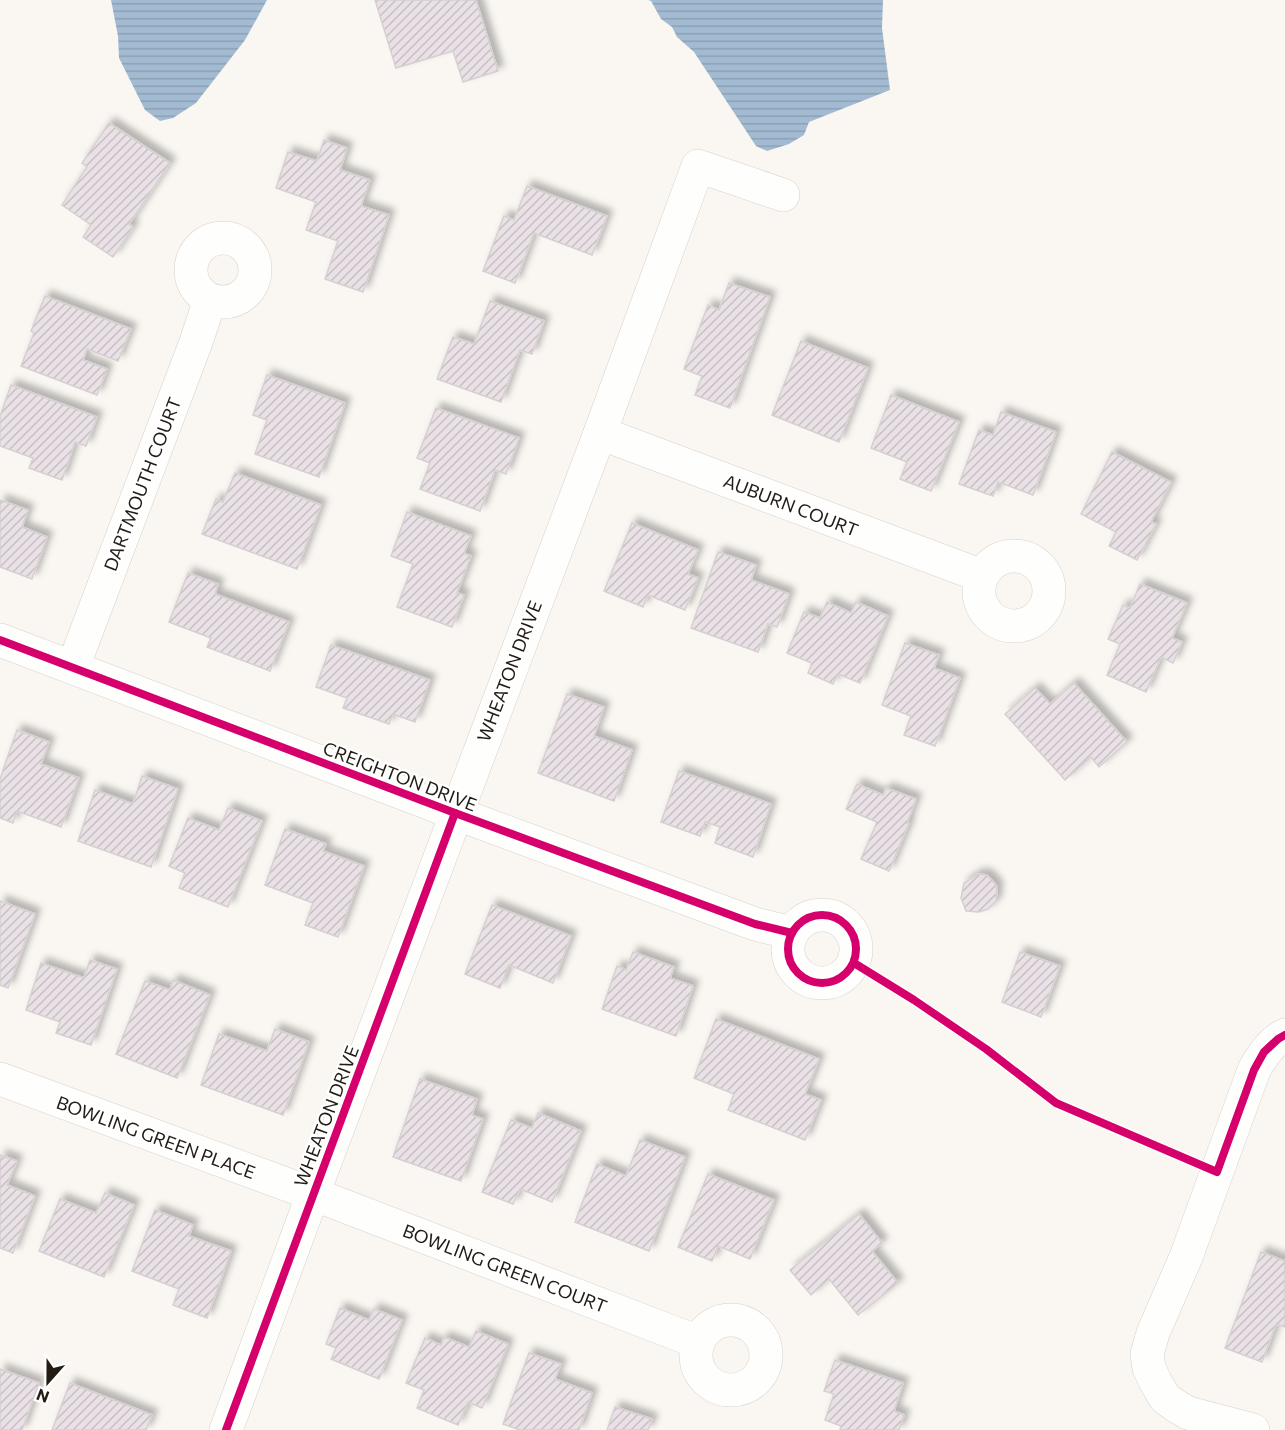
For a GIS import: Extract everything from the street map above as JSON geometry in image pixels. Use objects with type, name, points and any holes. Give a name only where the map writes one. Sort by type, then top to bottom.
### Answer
[{"type":"street","name":"WHEATON DRIVE","points":[[226,1430],[698,166],[783,195]]},
{"type":"street","name":"DARTMOUTH COURT","points":[[73,667],[210,300]]},
{"type":"street","name":"AUBURN COURT","points":[[600,433],[982,576]]},
{"type":"street","name":"CREIGHTON DRIVE","points":[[0,640],[755,924],[792,933]]},
{"type":"street","points":[[1253,1430],[1188,1413],[1176,1406],[1165,1398],[1155,1381],[1149,1368],[1147,1354],[1153,1333],[1186,1257],[1254,1071],[1264,1052],[1285,1035]]},
{"type":"street","name":"BOWLING GREEN PLACE","points":[[0,1079],[313,1194]]},
{"type":"street","name":"BOWLING GREEN COURT","points":[[313,1194],[698,1342]]},
{"type":"water","points":[[111,0],[267,0],[245,40],[196,103],[173,118],[160,121],[145,110],[119,58],[118,36]]},
{"type":"water","points":[[648,0],[883,0],[882,28],[890,90],[809,122],[804,135],[789,144],[767,151],[756,146],[694,52],[677,37],[672,27],[661,19],[651,1]]},
{"type":"building","points":[[375,0],[476,0],[498,71],[463,82],[453,51],[396,68]]},
{"type":"building","points":[[109,123],[170,163],[129,224],[133,227],[113,257],[83,237],[91,225],[62,205],[87,167],[82,163]]},
{"type":"building","points":[[324,140],[347,148],[340,170],[370,180],[361,206],[389,215],[363,292],[325,279],[338,241],[306,230],[316,202],[276,188],[288,152],[317,161]]},
{"type":"building","points":[[527,186],[607,216],[592,255],[534,233],[515,283],[483,271],[504,216],[514,220]]},
{"type":"building","points":[[729,283],[770,297],[730,408],[695,395],[702,376],[684,369],[708,305],[719,310]]},
{"type":"building","points":[[45,296],[131,329],[118,361],[87,349],[83,360],[107,369],[97,395],[21,366],[34,333],[31,331]]},
{"type":"building","points":[[490,301],[544,321],[532,354],[520,350],[501,402],[437,379],[453,337],[474,344]]},
{"type":"building","points":[[801,341],[868,368],[839,442],[772,415]]},
{"type":"building","points":[[267,375],[345,403],[319,477],[255,454],[267,420],[253,415]]},
{"type":"building","points":[[11,385],[97,417],[86,446],[75,442],[62,480],[29,468],[33,458],[0,446],[0,416]]},
{"type":"building","points":[[891,395],[959,422],[931,491],[900,479],[907,462],[871,448]]},
{"type":"building","points":[[436,408],[519,438],[506,474],[495,470],[480,511],[420,489],[430,463],[417,458]]},
{"type":"building","points":[[1001,412],[1056,432],[1033,495],[998,482],[993,496],[959,484],[979,430],[993,435]]},
{"type":"building","points":[[1112,452],[1171,482],[1151,522],[1156,524],[1137,560],[1109,546],[1116,532],[1081,514]]},
{"type":"building","points":[[235,473],[321,505],[297,569],[202,534],[216,499],[223,502]]},
{"type":"building","points":[[0,500],[28,510],[22,527],[47,537],[32,579],[0,567]]},
{"type":"building","points":[[407,512],[471,536],[464,553],[471,556],[457,593],[464,595],[452,627],[397,607],[413,564],[391,556]]},
{"type":"building","points":[[632,523],[698,550],[688,574],[698,578],[685,610],[648,595],[643,607],[604,591]]},
{"type":"building","points":[[718,552],[756,565],[751,580],[789,594],[777,627],[768,624],[758,652],[691,628]]},
{"type":"building","points":[[188,573],[218,584],[215,594],[289,622],[270,671],[207,647],[211,638],[169,622]]},
{"type":"building","points":[[1140,584],[1187,603],[1172,638],[1182,642],[1173,663],[1161,657],[1146,692],[1107,675],[1120,644],[1108,639],[1123,605],[1130,608]]},
{"type":"building","points":[[827,602],[851,613],[856,602],[888,616],[860,683],[838,674],[833,684],[808,673],[812,663],[787,653],[804,612],[820,618]]},
{"type":"building","points":[[905,643],[939,655],[934,668],[960,678],[935,746],[904,735],[911,716],[882,705]]},
{"type":"building","points":[[331,645],[430,680],[415,722],[393,714],[389,724],[343,708],[347,698],[316,687]]},
{"type":"building","points":[[1074,683],[1127,742],[1099,767],[1091,757],[1065,780],[1005,714],[1035,688],[1050,704]]},
{"type":"building","points":[[567,694],[604,707],[594,736],[632,750],[614,801],[538,773]]},
{"type":"building","points":[[17,730],[49,742],[41,764],[79,778],[61,827],[17,811],[13,823],[0,818],[0,779]]},
{"type":"building","points":[[679,771],[771,804],[753,857],[715,843],[720,827],[705,822],[700,836],[661,822]]},
{"type":"building","points":[[142,776],[178,789],[151,867],[78,841],[95,790],[133,804]]},
{"type":"building","points":[[857,784],[883,795],[886,788],[916,799],[907,823],[909,823],[889,871],[861,859],[877,822],[846,809]]},
{"type":"building","points":[[228,808],[262,821],[228,907],[179,888],[185,873],[169,866],[188,818],[219,830]]},
{"type":"building","points":[[285,829],[326,844],[323,851],[364,866],[338,937],[305,925],[313,903],[265,885]]},
{"type":"building","points":[[978,874],[987,875],[997,886],[996,901],[988,909],[979,912],[966,911],[961,898],[964,883]]},
{"type":"building","points":[[0,901],[35,914],[8,988],[0,985]]},
{"type":"building","points":[[492,905],[571,936],[553,983],[509,965],[500,988],[465,974]]},
{"type":"building","points":[[633,952],[674,967],[670,978],[693,986],[676,1036],[602,1009],[617,966],[626,970]]},
{"type":"building","points":[[1020,952],[1060,966],[1041,1017],[1002,1002]]},
{"type":"building","points":[[90,960],[117,969],[91,1045],[56,1033],[60,1022],[26,1010],[41,963],[84,978]]},
{"type":"building","points":[[173,980],[210,995],[177,1078],[116,1054],[145,981],[170,990]]},
{"type":"building","points":[[716,1019],[819,1059],[805,1094],[821,1100],[805,1140],[728,1110],[734,1094],[694,1078]]},
{"type":"building","points":[[275,1029],[309,1042],[283,1115],[201,1085],[219,1034],[267,1051]]},
{"type":"building","points":[[420,1079],[477,1099],[472,1115],[483,1119],[461,1181],[393,1157]]},
{"type":"building","points":[[538,1113],[581,1131],[552,1202],[520,1189],[513,1204],[482,1192],[511,1120],[532,1128]]},
{"type":"building","points":[[640,1140],[685,1157],[649,1251],[575,1222],[597,1164],[626,1176]]},
{"type":"building","points":[[0,1155],[17,1161],[7,1185],[35,1196],[13,1253],[0,1248]]},
{"type":"building","points":[[708,1174],[774,1200],[750,1259],[718,1246],[712,1261],[678,1247]]},
{"type":"building","points":[[105,1193],[134,1205],[104,1277],[39,1251],[60,1199],[96,1213]]},
{"type":"building","points":[[155,1210],[193,1225],[189,1236],[231,1251],[207,1318],[173,1305],[179,1289],[132,1271]]},
{"type":"building","points":[[859,1214],[882,1243],[872,1251],[898,1283],[858,1315],[829,1279],[811,1295],[790,1270]]},
{"type":"building","points":[[1261,1252],[1285,1261],[1285,1327],[1276,1324],[1262,1362],[1225,1348]]},
{"type":"building","points":[[340,1308],[369,1320],[374,1309],[402,1320],[379,1379],[331,1359],[336,1348],[326,1344]]},
{"type":"building","points":[[476,1331],[508,1344],[482,1408],[468,1402],[458,1425],[417,1408],[424,1390],[406,1383],[425,1338],[441,1345],[444,1337],[469,1347]]},
{"type":"building","points":[[529,1353],[561,1364],[555,1379],[592,1393],[579,1430],[520,1430],[503,1424]]},
{"type":"building","points":[[835,1360],[903,1383],[894,1411],[904,1415],[899,1430],[840,1430],[841,1426],[825,1420],[834,1394],[824,1391]]},
{"type":"building","points":[[0,1369],[39,1383],[22,1430],[0,1430]]},
{"type":"building","points":[[70,1383],[152,1415],[146,1430],[52,1430]]},
{"type":"building","points":[[615,1407],[652,1419],[648,1430],[607,1430]]},
{"type":"cycle path","points":[[0,640],[755,924],[792,933]]},
{"type":"cycle path","points":[[226,1430],[455,813]]},
{"type":"cycle path","points":[[822,915],[835,918],[846,925],[853,936],[856,949],[853,962],[846,973],[835,980],[822,983],[809,980],[798,973],[791,962],[788,949],[791,936],[798,925],[809,918],[822,915]]},
{"type":"cycle path","points":[[854,963],[986,1049],[1056,1103],[1217,1172],[1254,1070],[1264,1052],[1285,1035]]}]
